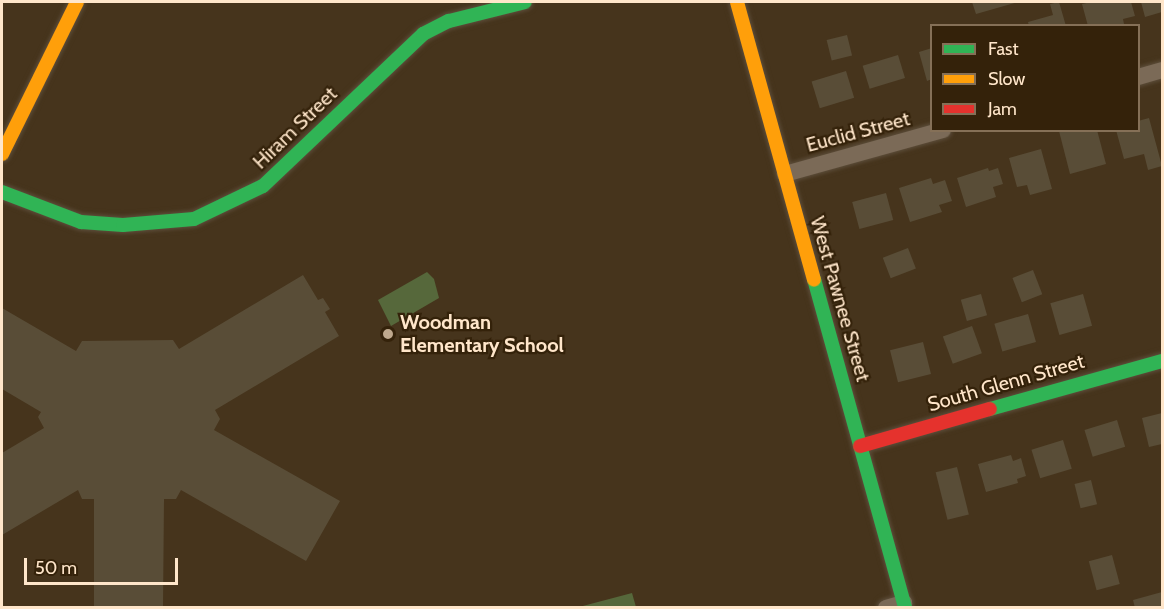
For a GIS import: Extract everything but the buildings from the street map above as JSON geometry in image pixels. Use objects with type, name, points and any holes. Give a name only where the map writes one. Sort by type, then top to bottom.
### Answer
[{"type":"street","points":[[2,153],[77,2]]},
{"type":"street","name":"Hiram Street","points":[[2,192],[81,222],[123,225],[194,219],[264,186],[423,34],[449,21],[525,2]]},
{"type":"street","name":"West Pawnee Street","points":[[737,2],[904,605]]},
{"type":"street","points":[[1140,76],[1162,70]]},
{"type":"street","name":"Euclid Street","points":[[785,174],[936,132]]},
{"type":"street","name":"South Glenn Street","points":[[860,446],[1162,362]]},
{"type":"street","points":[[886,608],[904,605]]},
{"type":"green space","points":[[427,272],[434,279],[439,298],[391,326],[378,300]]},
{"type":"green space","points":[[632,593],[636,607],[579,607]]},
{"type":"traffic: fast","points":[[2,192],[81,222],[123,225],[194,219],[263,186],[423,34],[449,21],[525,2]]},
{"type":"traffic: fast","points":[[814,279],[905,608]]},
{"type":"traffic: fast","points":[[990,409],[1162,361]]},
{"type":"traffic: slow","points":[[2,154],[77,2]]},
{"type":"traffic: slow","points":[[737,2],[814,279]]},
{"type":"traffic: jam","points":[[860,446],[990,409]]},
{"type":"place","name":"Woodman Elementary School","points":[[388,334]]}]
